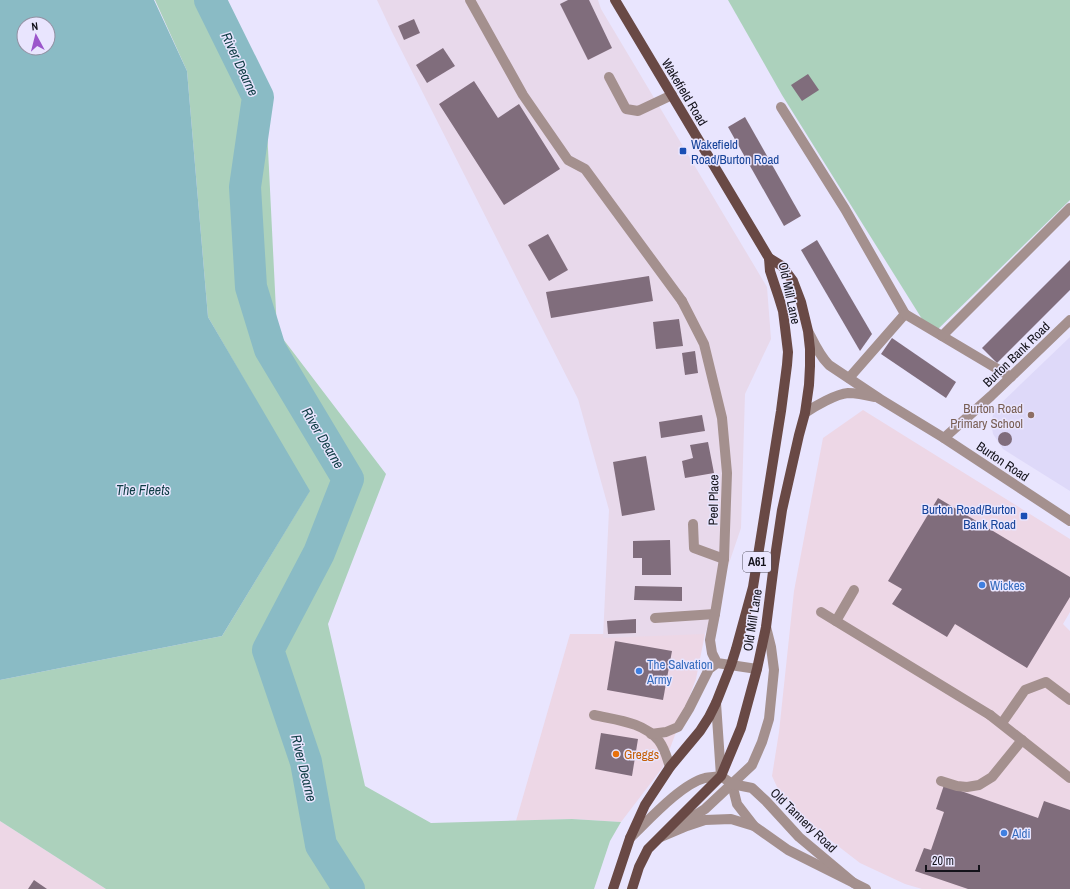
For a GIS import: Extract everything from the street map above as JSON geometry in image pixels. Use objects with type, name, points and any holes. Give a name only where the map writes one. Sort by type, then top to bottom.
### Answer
[{"type":"main road","name":"Wakefield Road","points":[[615,0],[769,258]]},
{"type":"main road","name":"Old Mill Lane","points":[[632,889],[639,867],[648,849],[721,776],[741,728],[757,670],[766,627],[782,510],[805,413],[809,384],[809,333],[801,302],[793,281],[782,266],[769,258]]},
{"type":"main road","name":"Old Mill Lane","points":[[613,889],[630,838],[645,805],[670,767],[700,731],[716,703],[731,665],[753,587],[781,411],[788,352],[783,311],[770,271],[769,258]]},
{"type":"street","name":"Peel Place","points":[[470,0],[523,95],[568,160],[584,169],[682,301],[704,344],[722,418],[727,473],[724,559],[710,640],[712,653],[717,663]]},
{"type":"street","points":[[609,77],[626,109],[638,111],[672,95]]},
{"type":"street","points":[[781,107],[845,210],[906,314],[1011,377]]},
{"type":"street","points":[[942,336],[1070,208]]},
{"type":"street","points":[[849,378],[906,314]]},
{"type":"street","name":"Burton Bank Road","points":[[944,438],[991,396],[1070,320]]},
{"type":"street","name":"Burton Road","points":[[809,333],[829,365],[880,399],[944,438],[1070,522]]},
{"type":"street","name":"Burton Road","points":[[805,413],[829,399],[847,393],[864,394],[880,399]]},
{"type":"street","points":[[693,524],[694,548],[724,559]]},
{"type":"street","points":[[836,622],[854,590]]},
{"type":"street","points":[[821,612],[990,715],[1070,778]]},
{"type":"street","points":[[655,618],[715,614]]},
{"type":"street","points":[[661,837],[705,809],[752,765],[762,742],[769,719],[774,670],[771,647],[766,627]]},
{"type":"street","points":[[651,734],[666,732],[678,728],[709,669],[717,663],[757,670]]},
{"type":"street","points":[[1002,723],[1025,690],[1046,682],[1070,700]]},
{"type":"street","points":[[630,838],[660,809],[687,786],[705,778],[721,776],[716,703]]},
{"type":"street","points":[[594,715],[639,726],[651,734],[659,741],[666,754],[670,767]]},
{"type":"street","points":[[941,781],[957,786],[967,787],[979,785],[992,777],[1022,740]]},
{"type":"street","name":"Old Tannery Road","points":[[721,776],[732,784],[752,788],[799,837],[852,887]]},
{"type":"street","name":"Old Tannery Road","points":[[732,784],[737,804],[754,826],[788,850],[852,887],[866,889]]},
{"type":"street","name":"Old Tannery Road","points":[[661,837],[705,820],[731,819],[754,826]]},
{"type":"shaded area","points":[[155,0],[216,0],[265,88],[277,331],[386,474],[328,624],[365,786],[431,823],[572,819],[621,822],[610,841],[594,889],[106,889],[0,821],[0,680],[222,636],[309,492],[208,317],[187,71]]},
{"type":"shaded area","points":[[377,0],[598,0],[601,9],[767,287],[771,339],[745,394],[741,528],[705,634],[603,638],[609,510],[578,399]]},
{"type":"shaded area","points":[[728,0],[1070,0],[1070,200],[932,335],[782,95]]},
{"type":"shaded area","name":"Burton Road Primary School","points":[[1070,337],[1070,491],[1003,449],[993,434],[991,422],[995,409]]},
{"type":"shaded area","points":[[863,410],[1070,539],[1070,612],[1063,624],[1070,631],[1070,889],[922,889],[905,884],[860,863],[812,826],[786,801],[772,776],[779,732],[794,591],[823,438]]},
{"type":"shaded area","points":[[570,634],[705,634],[696,679],[663,767],[621,822],[572,819],[516,821]]},
{"type":"shaded area","points":[[0,821],[106,889],[0,889]]},
{"type":"water","name":"The Fleets","points":[[0,0],[154,0],[187,71],[208,317],[310,491],[222,636],[0,680]]},
{"type":"building","points":[[568,0],[589,0],[612,48],[588,60],[560,4]]},
{"type":"building","points":[[414,19],[420,33],[404,40],[398,26]]},
{"type":"building","points":[[443,48],[455,66],[427,83],[416,65]]},
{"type":"building","points":[[808,74],[819,90],[802,101],[791,85]]},
{"type":"building","points":[[474,81],[498,118],[519,104],[560,169],[504,205],[439,104]]},
{"type":"building","points":[[745,117],[801,216],[784,226],[728,127]]},
{"type":"building","points":[[548,234],[568,270],[549,281],[528,245]]},
{"type":"building","points":[[817,240],[872,334],[860,351],[801,250]]},
{"type":"building","points":[[1070,260],[1070,290],[997,363],[982,348]]},
{"type":"building","points":[[649,276],[653,301],[551,318],[546,292]]},
{"type":"building","points":[[679,319],[683,346],[656,349],[653,322]]},
{"type":"building","points":[[892,338],[956,382],[946,398],[881,354]]},
{"type":"building","points":[[695,351],[698,373],[685,375],[682,353]]},
{"type":"building","points":[[702,415],[705,431],[661,438],[659,422]]},
{"type":"building","points":[[1005,432],[1010,434],[1012,439],[1010,444],[1005,446],[1000,444],[998,439],[1000,434]]},
{"type":"building","points":[[708,442],[714,473],[685,478],[682,461],[693,458],[690,445]]},
{"type":"building","points":[[646,456],[655,510],[622,516],[613,462]]},
{"type":"building","name":"Wickes","points":[[938,498],[1070,577],[1070,597],[1027,668],[955,624],[947,637],[892,604],[902,589],[888,581]]},
{"type":"building","points":[[670,540],[671,575],[642,575],[642,558],[633,558],[633,541]]},
{"type":"building","points":[[635,586],[682,587],[682,601],[634,600]]},
{"type":"building","points":[[636,619],[636,633],[608,634],[607,621]]},
{"type":"building","name":"The Salvation Army","points":[[615,641],[672,651],[663,700],[607,690]]},
{"type":"building","name":"Greggs","points":[[601,733],[638,739],[632,776],[595,769]]},
{"type":"building","name":"Aldi","points":[[944,785],[1038,818],[1044,801],[1070,810],[1070,889],[968,889],[915,871],[924,848],[931,850],[944,812],[936,809]]},
{"type":"building","points":[[34,880],[47,889],[28,889]]},
{"type":"waterway","name":"River Dearne","points":[[210,0],[258,97],[245,187],[251,287],[270,349],[348,479],[319,553],[268,650],[306,762],[321,845],[349,889]]},
{"type":"place","name":"Wakefield Road/Burton Road","points":[[683,151]]},
{"type":"place","name":"Burton Road Primary School","points":[[1031,415]]},
{"type":"place","name":"Burton Road/Burton Bank Road","points":[[1024,516]]},
{"type":"place","name":"Wickes","points":[[982,585]]},
{"type":"place","name":"The Salvation Army","points":[[639,671]]},
{"type":"place","name":"Greggs","points":[[616,754]]},
{"type":"place","name":"Aldi","points":[[1004,833]]}]
